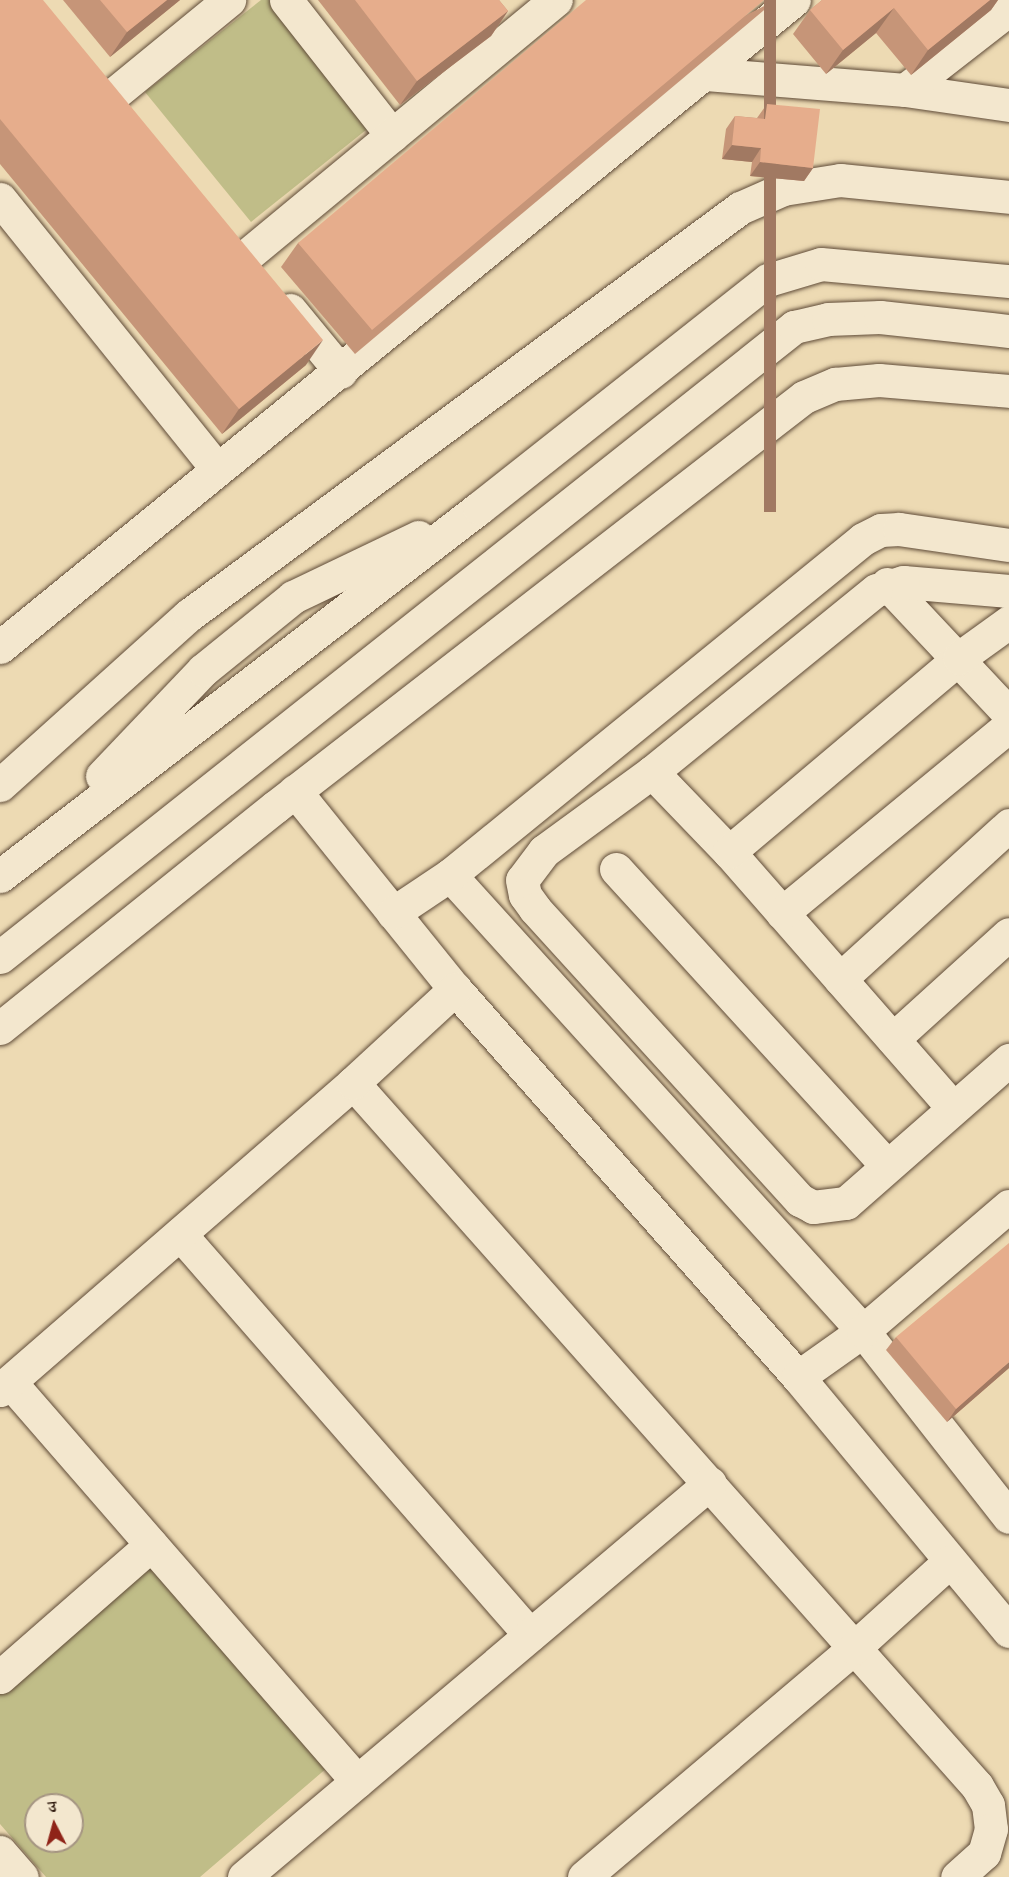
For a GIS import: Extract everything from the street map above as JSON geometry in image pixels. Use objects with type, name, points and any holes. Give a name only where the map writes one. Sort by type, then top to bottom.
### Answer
[{"type":"street","points":[[114,94],[229,0]]},
{"type":"street","points":[[286,0],[392,135]]},
{"type":"street","points":[[246,255],[556,0]]},
{"type":"street","points":[[0,647],[217,469],[341,372],[794,0]]},
{"type":"street","points":[[493,9],[513,35]]},
{"type":"street","points":[[905,90],[1009,9]]},
{"type":"street","points":[[92,66],[136,121]]},
{"type":"street","points":[[706,74],[905,90],[1009,105]]},
{"type":"street","points":[[0,785],[189,615],[740,208],[783,189],[840,180],[1009,197]]},
{"type":"street","points":[[0,199],[217,469]]},
{"type":"street","points":[[224,229],[341,372]]},
{"type":"street","points":[[0,876],[479,508],[768,280],[821,264],[1009,281]]},
{"type":"street","points":[[0,957],[794,327],[828,319],[880,317],[1009,331]]},
{"type":"street","points":[[0,1028],[295,791],[804,397],[835,384],[879,380],[1009,391]]},
{"type":"street","points":[[393,913],[450,875],[863,539],[881,530],[899,529],[1009,545]]},
{"type":"street","points":[[1009,591],[903,582],[887,584],[652,772],[544,851],[522,880],[525,895],[800,1200],[821,1207],[846,1203],[1009,1060]]},
{"type":"street","points":[[887,584],[959,658],[1009,714]]},
{"type":"street","points":[[729,852],[959,658],[1009,622]]},
{"type":"street","points":[[782,913],[1009,726]]},
{"type":"street","points":[[652,772],[729,852],[953,1108]]},
{"type":"street","points":[[295,791],[455,989],[798,1377],[949,1562],[1009,1631]]},
{"type":"street","points":[[840,979],[1009,825]]},
{"type":"street","points":[[616,869],[887,1166]]},
{"type":"street","points":[[450,875],[862,1331],[1007,1511]]},
{"type":"street","points":[[893,1039],[1009,934]]},
{"type":"street","points":[[357,1781],[151,1545],[5,1386],[353,1083],[455,989]]},
{"type":"street","points":[[353,1083],[977,1786],[988,1805],[991,1829],[984,1853],[957,1877]]},
{"type":"street","points":[[798,1377],[862,1331],[1009,1206]]},
{"type":"street","points":[[180,1234],[530,1635]]},
{"type":"street","points":[[244,1877],[710,1483]]},
{"type":"street","points":[[0,1677],[151,1545]]},
{"type":"street","points":[[584,1877],[854,1648],[949,1562]]},
{"type":"street","points":[[0,1852],[22,1877]]},
{"type":"shaded area","points":[[261,0],[269,0],[371,126],[251,222],[145,92]]},
{"type":"shaded area","points":[[147,1565],[328,1767],[200,1877],[46,1877],[25,1853],[84,1853],[84,1793],[24,1793],[24,1852],[0,1824],[0,1694]]},
{"type":"building","points":[[0,0],[43,0],[323,340],[239,409],[0,119]]},
{"type":"building","points":[[100,0],[167,0],[127,32]]},
{"type":"building","points":[[355,0],[499,0],[508,11],[417,81]]},
{"type":"building","points":[[586,0],[764,0],[372,330],[298,243]]},
{"type":"building","points":[[822,0],[990,0],[928,50],[894,8],[843,50],[810,10]]},
{"type":"building","points":[[767,104],[820,109],[813,168],[760,162],[761,148],[732,145],[735,116],[765,119]]},
{"type":"building","points":[[1009,1243],[1009,1362],[956,1409],[896,1337]]}]
